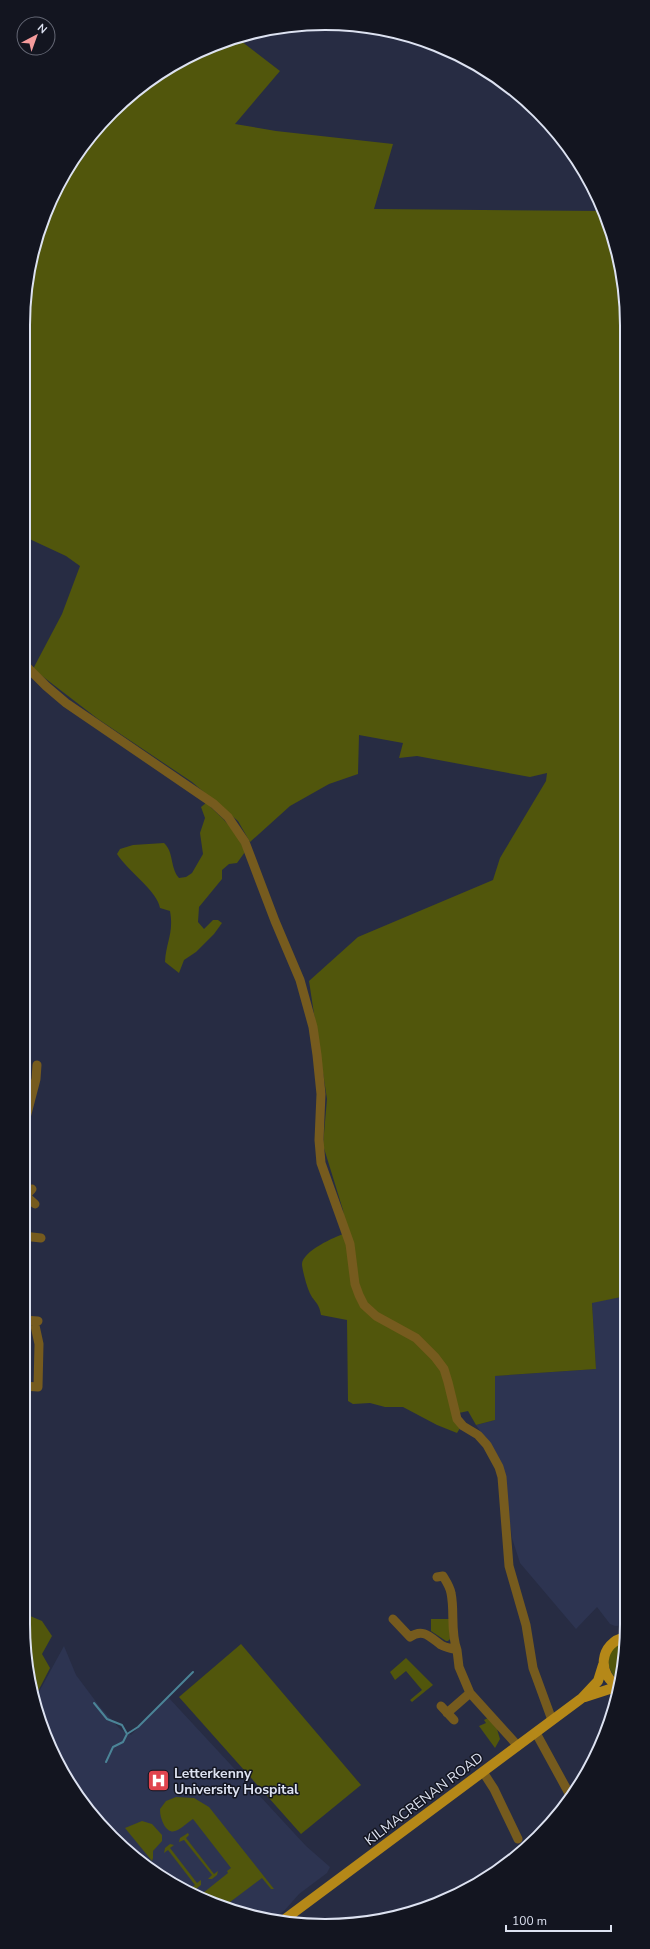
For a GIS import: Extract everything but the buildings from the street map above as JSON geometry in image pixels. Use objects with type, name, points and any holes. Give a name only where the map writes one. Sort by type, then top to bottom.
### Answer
[{"type":"main road","name":"KILMACRENAN ROAD","points":[[289,1916],[582,1698],[598,1681],[603,1666],[603,1658],[608,1648],[616,1640],[619,1639]]},
{"type":"main road","points":[[603,1666],[607,1676],[614,1681]]},
{"type":"main road","name":"KILMACRENAN ROAD","points":[[582,1698],[598,1691],[613,1688]]},
{"type":"street","points":[[30,673],[66,703],[214,804],[228,817],[245,842],[275,921],[291,954],[309,1013],[317,1055],[321,1094],[318,1140],[321,1163],[350,1244],[355,1284],[364,1305],[376,1316],[416,1338],[435,1357],[444,1369],[457,1419],[463,1426],[478,1435],[487,1445],[499,1467],[502,1477],[509,1566],[526,1625],[533,1668],[552,1720]]},
{"type":"street","points":[[30,1102],[36,1079],[37,1065]]},
{"type":"street","points":[[30,1198],[35,1204]]},
{"type":"street","points":[[30,1237],[41,1238]]},
{"type":"street","points":[[30,1321],[36,1321],[39,1344],[38,1387],[30,1386]]},
{"type":"street","points":[[437,1577],[443,1576],[451,1591],[453,1607],[452,1627],[459,1667],[470,1693],[518,1746]]},
{"type":"street","points":[[393,1619],[410,1638],[416,1633],[424,1633],[442,1646],[457,1650]]},
{"type":"street","points":[[454,1720],[444,1709],[470,1693]]},
{"type":"street","points":[[536,1733],[568,1792]]},
{"type":"street","points":[[483,1772],[494,1789],[518,1839]]},
{"type":"shaded area","points":[[620,1297],[620,1624],[620,1626],[615,1626],[610,1624],[597,1607],[576,1629],[520,1563],[512,1538],[503,1470],[497,1456],[476,1425],[495,1420],[495,1376],[596,1369],[592,1302]]},
{"type":"shaded area","name":"Letterkenny University Hospital","points":[[64,1646],[76,1675],[100,1707],[120,1729],[131,1735],[168,1697],[306,1846],[330,1867],[327,1873],[299,1894],[285,1910],[279,1915],[249,1909],[212,1897],[177,1879],[145,1858],[130,1846],[103,1819],[91,1804],[60,1754],[52,1737],[38,1693]]},
{"type":"green space","points":[[242,42],[280,71],[235,124],[276,131],[393,144],[374,209],[598,211],[610,249],[614,267],[620,325],[620,1297],[592,1303],[596,1369],[495,1376],[495,1420],[476,1425],[468,1411],[459,1413],[460,1428],[457,1433],[437,1425],[403,1407],[385,1407],[370,1403],[353,1404],[348,1401],[347,1320],[321,1315],[319,1307],[307,1286],[302,1266],[304,1259],[313,1250],[320,1245],[346,1233],[343,1210],[323,1145],[327,1099],[309,981],[358,937],[493,880],[500,858],[546,781],[547,773],[530,777],[417,756],[399,758],[403,743],[359,735],[358,774],[329,784],[290,806],[250,842],[238,821],[192,782],[98,719],[33,669],[62,614],[80,566],[66,556],[30,539],[30,325],[36,267],[52,212],[80,161],[103,130],[116,116],[145,91],[161,80],[212,52]]},
{"type":"green space","points":[[206,803],[238,837],[245,852],[237,863],[229,864],[222,870],[222,879],[199,907],[198,922],[204,929],[213,920],[218,920],[222,923],[214,934],[196,952],[184,960],[179,973],[165,962],[171,925],[170,911],[160,908],[154,895],[117,854],[120,849],[133,845],[164,843],[169,851],[176,874],[179,878],[186,877],[192,873],[203,854],[200,833],[205,818],[201,807]]},
{"type":"green space","points":[[30,1616],[42,1621],[52,1636],[42,1654],[50,1668],[38,1691],[33,1663]]},
{"type":"green space","points":[[431,1619],[449,1619],[450,1639],[448,1641],[431,1631]]},
{"type":"green space","points":[[241,1644],[361,1785],[301,1834],[179,1697]]},
{"type":"green space","points":[[618,1645],[615,1676],[609,1666],[608,1660],[612,1649]]},
{"type":"green space","points":[[406,1658],[433,1685],[412,1702],[410,1700],[422,1690],[406,1671],[395,1680],[390,1672]]},
{"type":"green space","points":[[488,1718],[497,1729],[500,1739],[495,1748],[479,1726],[486,1723],[484,1720]]},
{"type":"green space","points":[[176,1797],[194,1798],[209,1807],[274,1889],[271,1889],[262,1878],[229,1903],[203,1893],[228,1873],[227,1871],[231,1868],[193,1819],[178,1830],[171,1831],[167,1829],[161,1817],[160,1809],[166,1801]]},
{"type":"green space","points":[[142,1821],[152,1824],[162,1835],[162,1841],[153,1851],[152,1861],[125,1828]]},
{"type":"green space","points":[[188,1833],[189,1835],[186,1838],[214,1874],[218,1871],[217,1875],[212,1879],[208,1879],[212,1875],[184,1840],[179,1842],[180,1838]]},
{"type":"green space","points":[[170,1844],[174,1845],[170,1848],[197,1883],[201,1880],[201,1885],[196,1889],[192,1887],[195,1885],[168,1850],[164,1853],[165,1848]]},
{"type":"waterway","points":[[106,1762],[113,1747],[123,1742],[127,1734],[138,1727],[193,1672]]},
{"type":"waterway","points":[[94,1703],[107,1719],[122,1725],[127,1734]]},
{"type":"place","name":"Letterkenny University Hospital","points":[[159,1781]]}]
